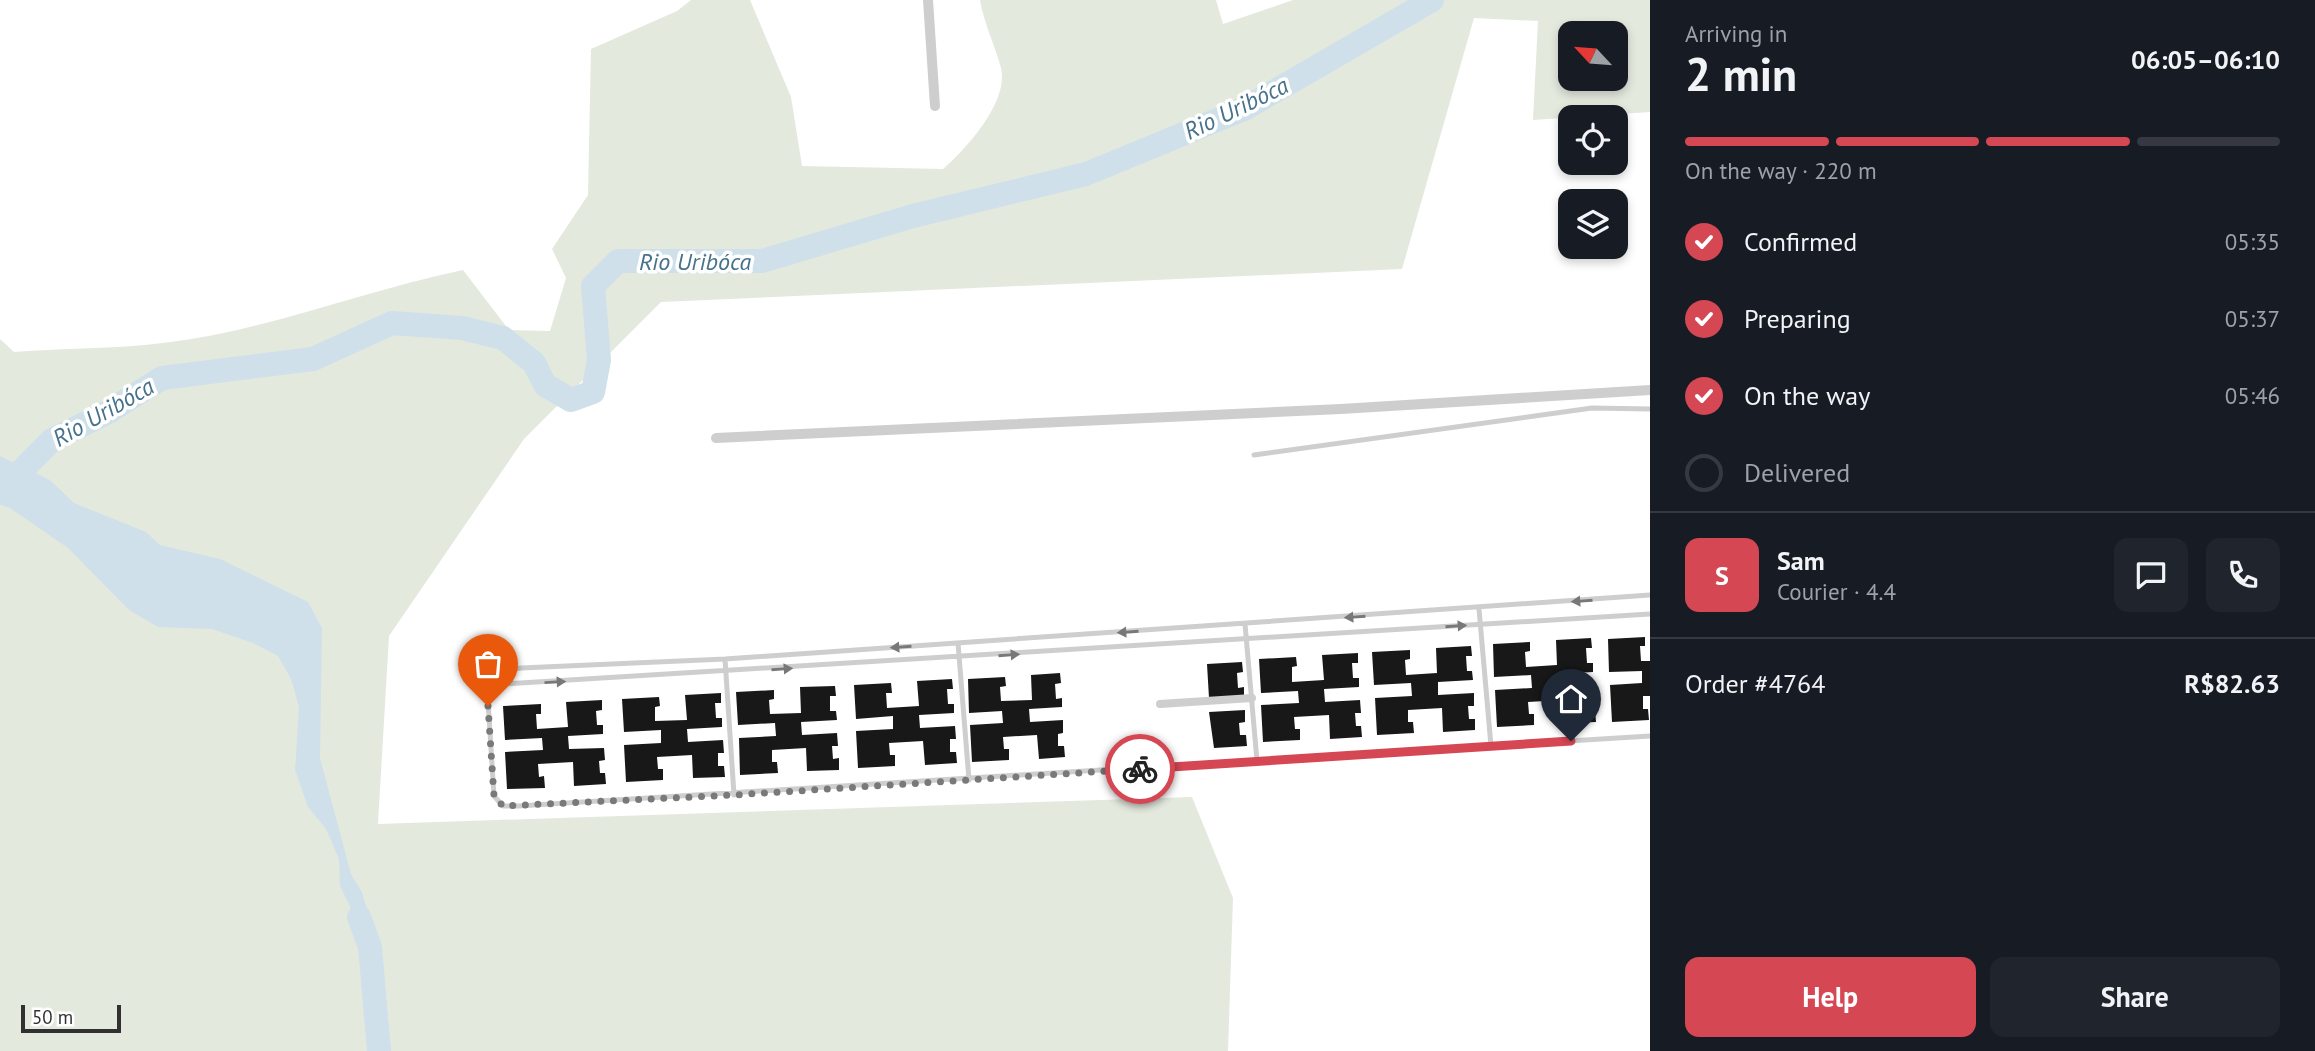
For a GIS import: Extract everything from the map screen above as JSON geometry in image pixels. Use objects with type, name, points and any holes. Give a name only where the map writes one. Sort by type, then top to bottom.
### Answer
[{"type":"street","points":[[929,0],[935,106]]},
{"type":"street","points":[[716,438],[1327,410],[1650,390]]},
{"type":"street","points":[[1160,704],[1252,698]]},
{"type":"lane","points":[[1254,455],[1592,408],[1650,409]]},
{"type":"lane","points":[[1650,595],[1479,609],[725,659],[505,670],[491,676],[487,685],[494,796],[503,806],[734,795],[1650,736]]},
{"type":"lane","points":[[1479,609],[1491,746]]},
{"type":"lane","points":[[487,685],[726,673],[1650,614]]},
{"type":"lane","points":[[1245,624],[1257,761]]},
{"type":"lane","points":[[958,643],[969,780]]},
{"type":"lane","points":[[725,659],[734,795]]},
{"type":"shaded area","points":[[691,0],[750,0],[791,97],[802,166],[943,169],[984,124],[999,95],[1001,68],[980,0],[1216,0],[1223,24],[1293,0],[1650,0],[1650,112],[1628,114],[1628,105],[1558,105],[1558,118],[1533,120],[1538,21],[1474,18],[1402,269],[661,302],[524,439],[389,636],[378,824],[1192,797],[1233,898],[1228,1051],[0,1051],[0,339],[14,352],[163,343],[277,320],[463,270],[509,330],[550,331],[566,278],[552,249],[588,195],[591,49],[677,11]]},
{"type":"shaded area","points":[[0,456],[50,480],[74,503],[146,532],[160,545],[220,559],[308,602],[322,628],[320,758],[351,874],[362,892],[368,913],[370,947],[340,886],[339,859],[326,829],[308,807],[295,770],[299,707],[291,679],[278,656],[253,643],[212,629],[158,627],[129,610],[68,548],[10,508],[0,505]]},
{"type":"building","points":[[1645,637],[1645,646],[1640,646],[1641,661],[1650,661],[1650,696],[1643,696],[1643,709],[1648,709],[1649,720],[1612,722],[1610,685],[1642,683],[1642,671],[1609,672],[1608,639]]},
{"type":"building","points":[[1591,638],[1592,648],[1586,648],[1587,663],[1593,663],[1593,672],[1558,674],[1558,687],[1594,685],[1594,698],[1589,698],[1589,711],[1595,711],[1596,722],[1563,723],[1562,700],[1528,702],[1529,714],[1534,714],[1534,725],[1497,727],[1495,690],[1532,688],[1531,675],[1494,677],[1493,644],[1530,642],[1530,651],[1525,652],[1526,667],[1557,665],[1556,640]]},
{"type":"building","points":[[1471,646],[1472,656],[1466,656],[1467,671],[1472,671],[1473,680],[1438,682],[1438,695],[1474,693],[1474,706],[1468,706],[1469,719],[1475,719],[1475,730],[1443,732],[1442,708],[1408,710],[1408,722],[1413,722],[1414,733],[1377,735],[1375,698],[1412,696],[1411,683],[1374,685],[1372,652],[1410,650],[1410,659],[1405,660],[1406,675],[1437,673],[1436,648]]},
{"type":"building","points":[[1358,653],[1358,663],[1352,663],[1353,678],[1359,678],[1359,687],[1324,689],[1325,702],[1360,700],[1361,713],[1355,713],[1356,726],[1361,726],[1362,737],[1330,739],[1329,715],[1294,717],[1295,729],[1300,729],[1300,740],[1263,742],[1261,705],[1299,703],[1298,691],[1261,693],[1259,659],[1296,657],[1297,666],[1292,667],[1292,682],[1324,680],[1322,655]]},
{"type":"building","points":[[1242,662],[1243,672],[1237,673],[1238,688],[1244,687],[1244,696],[1209,698],[1207,664]]},
{"type":"building","points":[[1060,673],[1061,683],[1055,684],[1056,699],[1062,698],[1062,707],[1029,709],[1030,722],[1063,720],[1063,733],[1058,734],[1058,746],[1064,746],[1065,757],[1039,759],[1037,735],[1003,737],[1004,749],[1009,749],[1009,760],[972,762],[970,725],[1003,723],[1002,711],[969,713],[968,679],[1005,677],[1006,686],[1000,687],[1001,701],[1032,700],[1031,675]]},
{"type":"building","points":[[952,679],[953,689],[947,689],[948,704],[954,704],[954,713],[919,715],[920,728],[955,726],[956,739],[950,739],[950,752],[956,752],[957,763],[925,765],[923,741],[889,743],[890,755],[895,755],[895,766],[858,768],[856,731],[893,729],[893,716],[856,719],[854,685],[891,683],[892,693],[886,693],[887,708],[919,706],[917,681]]},
{"type":"building","points":[[835,686],[836,696],[830,696],[830,711],[836,711],[837,720],[801,722],[802,735],[837,733],[838,746],[832,746],[833,759],[839,758],[839,770],[807,771],[806,748],[772,750],[772,762],[777,762],[778,773],[740,775],[739,738],[776,736],[775,723],[738,725],[736,692],[774,690],[774,699],[769,700],[770,714],[801,713],[800,687]]},
{"type":"building","points":[[721,693],[721,703],[715,703],[716,718],[722,718],[722,727],[687,729],[688,742],[723,740],[724,753],[718,753],[718,766],[724,766],[725,777],[693,778],[692,755],[657,757],[658,769],[663,769],[663,780],[626,782],[624,745],[661,743],[661,730],[624,732],[622,699],[659,697],[660,706],[655,707],[655,721],[687,720],[685,695]]},
{"type":"building","points":[[602,700],[602,710],[596,711],[597,725],[603,725],[603,734],[568,736],[569,749],[604,748],[605,760],[599,761],[600,773],[605,773],[606,784],[574,786],[573,762],[538,764],[539,777],[544,776],[545,788],[507,789],[505,752],[543,750],[542,738],[505,740],[503,706],[541,704],[541,714],[536,714],[537,729],[568,727],[566,702]]},
{"type":"building","points":[[1245,710],[1245,722],[1239,723],[1240,735],[1246,735],[1247,746],[1214,748],[1209,712]]},
{"type":"waterway","name":"Rio Uribóca","points":[[9,483],[52,440],[108,412],[162,378],[313,359],[392,323],[462,328],[503,338],[534,363],[545,385],[571,400],[593,392],[599,360],[593,286],[618,261],[762,261],[913,216],[1086,174],[1244,109],[1432,0]]},
{"type":"waterway","points":[[359,917],[370,947],[379,1051]]},
{"type":"way so far","points":[[488,706],[494,796],[503,806],[734,795],[1140,769]]},
{"type":"route","points":[[1140,769],[1571,741]]}]
